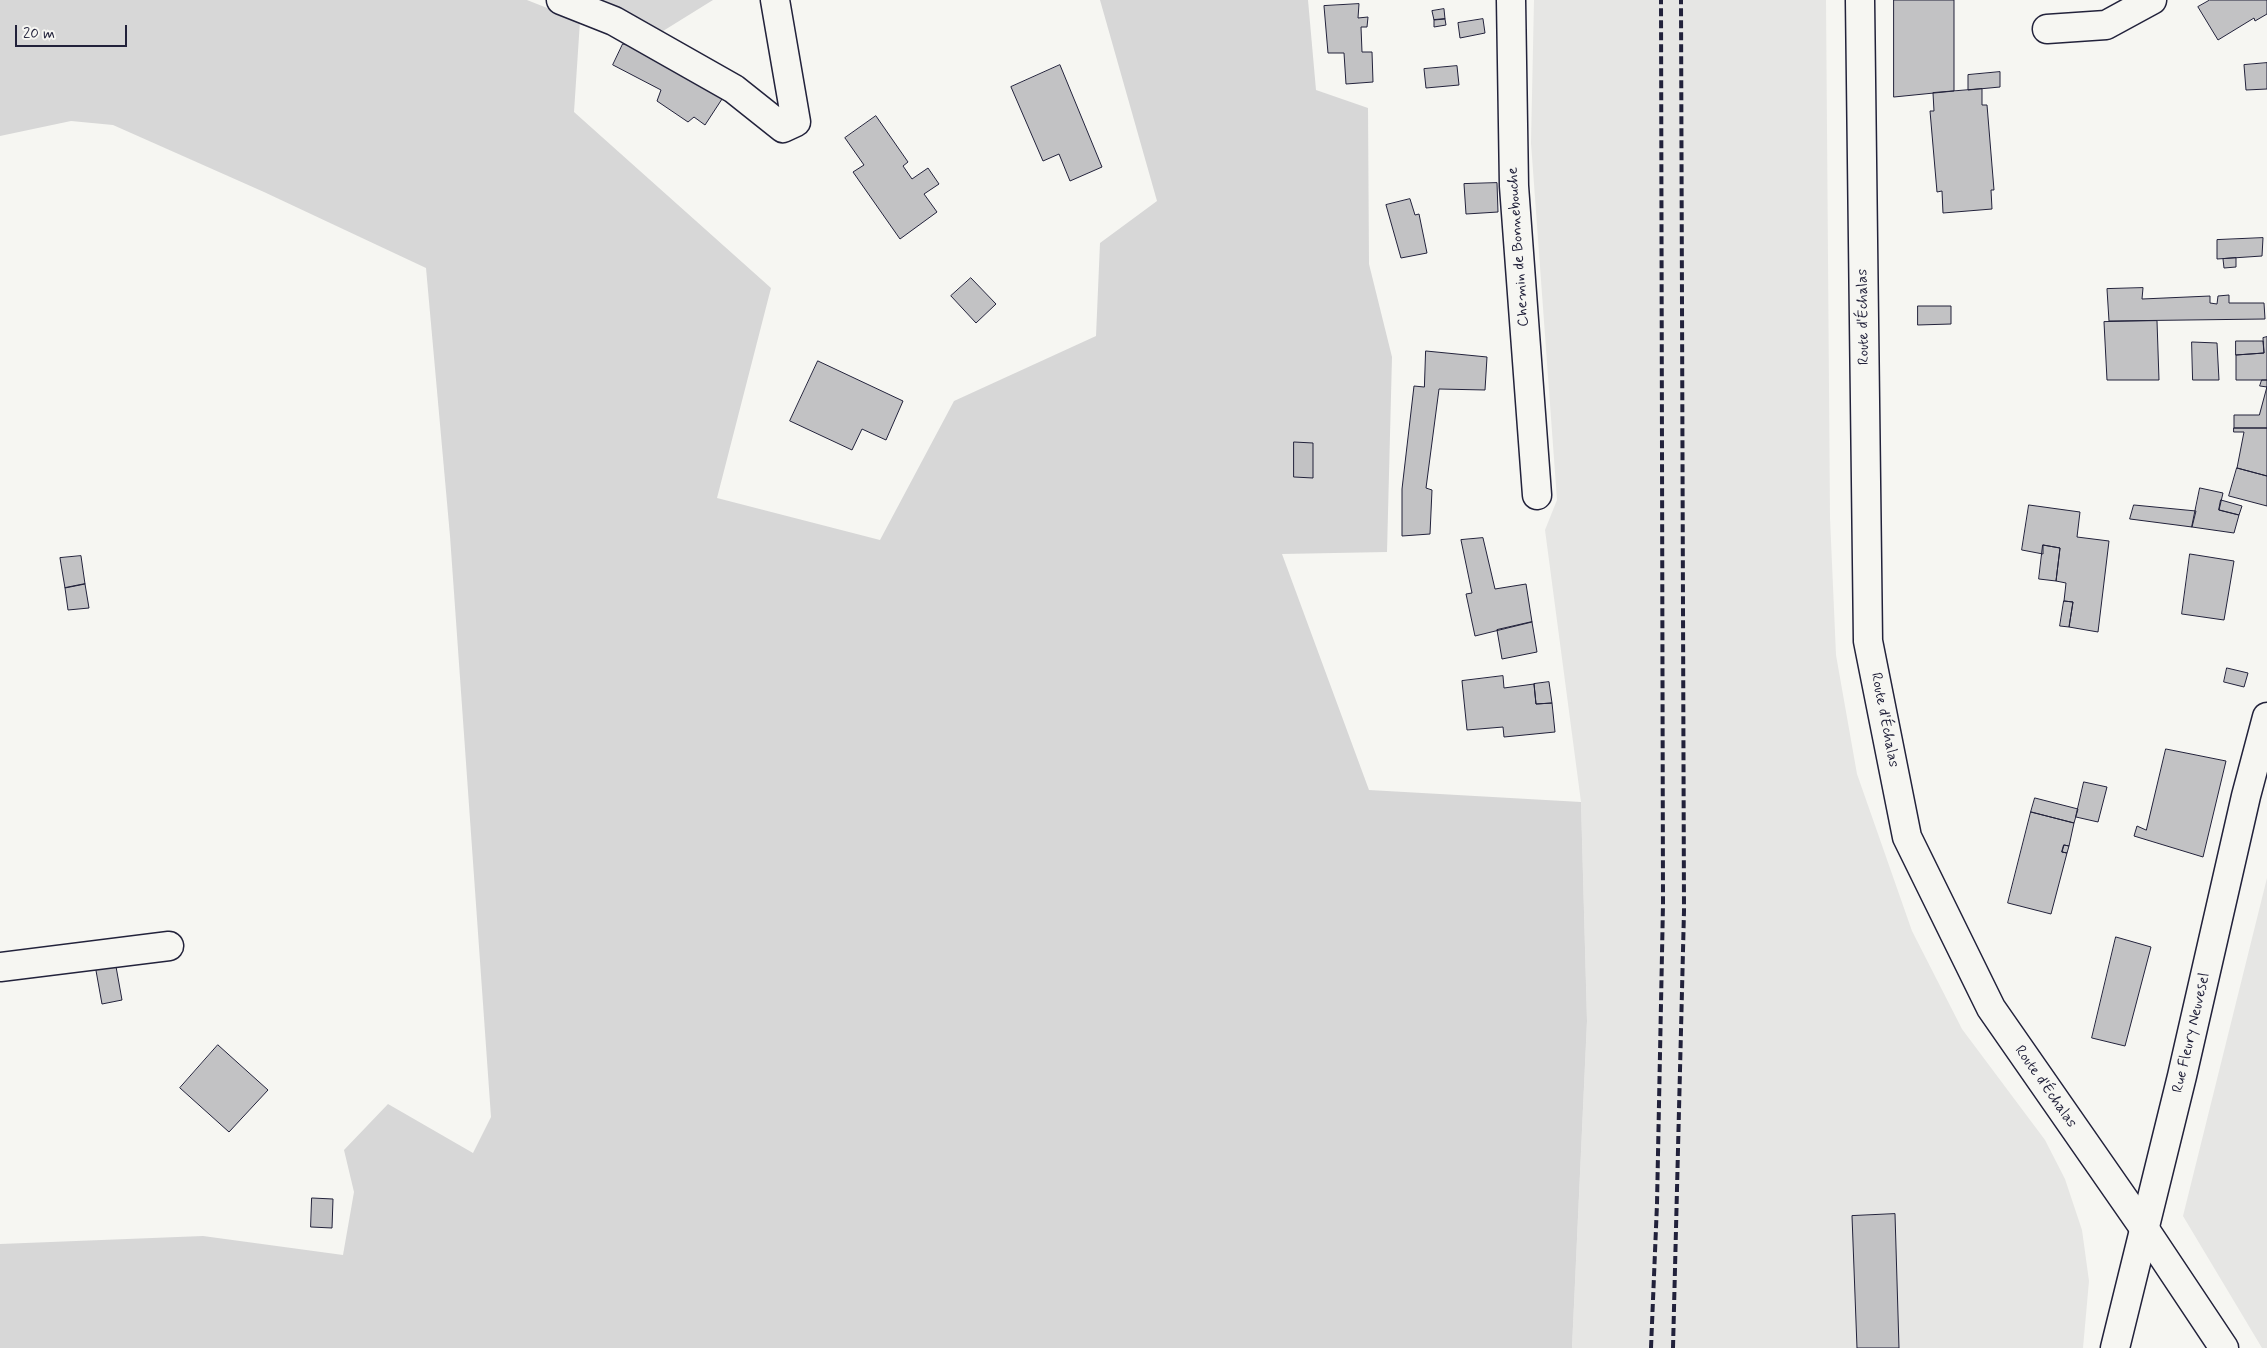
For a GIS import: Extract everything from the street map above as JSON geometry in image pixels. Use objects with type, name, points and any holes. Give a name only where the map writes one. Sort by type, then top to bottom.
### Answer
[{"type":"street","points":[[561,0],[614,21],[734,89],[783,128],[796,122],[775,0]]},
{"type":"street","name":"Chemin de Bonnebouche","points":[[1511,0],[1514,186],[1536,494]]},
{"type":"street","name":"Route d'Échalas","points":[[1860,0],[1868,641],[1907,837],[1991,1008],[2144,1228],[2224,1348]]},
{"type":"street","points":[[2047,29],[2106,25],[2152,0]]},
{"type":"street","name":"Rue Fleury Neuvesel","points":[[2115,1348],[2182,1076],[2246,796],[2267,717]]},
{"type":"street","points":[[0,967],[169,946]]},
{"type":"shaded area","points":[[0,0],[527,0],[580,21],[574,112],[771,288],[717,498],[880,540],[954,401],[1096,336],[1100,243],[1157,201],[1100,0],[1308,0],[1316,90],[1368,108],[1369,264],[1392,357],[1387,552],[1282,554],[1369,790],[1581,802],[1587,1021],[1572,1348],[0,1348],[0,1244],[203,1236],[343,1255],[354,1192],[344,1150],[388,1104],[473,1153],[491,1117],[450,536],[426,268],[264,192],[113,125],[71,121],[0,136]]},
{"type":"shaded area","points":[[600,0],[713,0],[663,31]]},
{"type":"shaded area","points":[[1534,0],[1826,0],[1830,518],[1836,655],[1857,774],[1912,931],[1962,1029],[2045,1140],[2065,1179],[2082,1230],[2089,1281],[2083,1348],[1572,1348],[1587,1021],[1581,802],[1545,530],[1557,500],[1531,143]]},
{"type":"shaded area","points":[[2267,878],[2267,1348],[2262,1348],[2183,1216]]},
{"type":"building","points":[[1894,0],[1954,0],[1954,91],[1894,97]]},
{"type":"building","points":[[2210,0],[2267,0],[2267,14],[2255,21],[2254,18],[2218,40],[2198,7]]},
{"type":"building","points":[[1359,4],[1358,18],[1368,17],[1367,27],[1361,27],[1362,52],[1372,52],[1373,82],[1346,84],[1344,53],[1328,53],[1324,6]]},
{"type":"building","points":[[1444,9],[1445,19],[1434,20],[1432,11]]},
{"type":"building","points":[[1445,19],[1446,25],[1434,27],[1434,20]]},
{"type":"building","points":[[1483,19],[1485,33],[1460,38],[1458,23]]},
{"type":"building","points":[[623,44],[635,47],[710,87],[722,99],[705,125],[694,117],[688,122],[657,101],[661,90],[613,65]]},
{"type":"building","points":[[2267,63],[2267,89],[2246,90],[2244,65]]},
{"type":"building","points":[[1060,65],[1102,167],[1070,181],[1059,154],[1043,161],[1011,87]]},
{"type":"building","points":[[1457,66],[1459,85],[1426,88],[1424,69]]},
{"type":"building","points":[[2000,72],[2000,87],[1968,90],[1968,75]]},
{"type":"building","points":[[1982,89],[1982,105],[1987,105],[1994,190],[1991,190],[1992,209],[1943,213],[1942,191],[1937,192],[1930,111],[1934,111],[1933,93]]},
{"type":"building","points":[[876,116],[908,162],[903,166],[912,179],[928,168],[939,184],[924,194],[937,212],[900,239],[853,172],[864,165],[845,138]]},
{"type":"building","points":[[1497,183],[1498,212],[1466,214],[1464,184]]},
{"type":"building","points":[[1410,199],[1415,215],[1419,214],[1427,253],[1401,258],[1386,205]]},
{"type":"building","points":[[2263,238],[2262,256],[2217,259],[2217,240]]},
{"type":"building","points":[[2236,258],[2236,267],[2224,268],[2223,259]]},
{"type":"building","points":[[971,278],[996,304],[976,323],[951,296]]},
{"type":"building","points":[[2143,288],[2142,299],[2210,296],[2210,303],[2217,304],[2218,296],[2229,295],[2229,303],[2264,303],[2265,319],[2109,321],[2107,289]]},
{"type":"building","points":[[1918,306],[1951,306],[1951,324],[1918,325]]},
{"type":"building","points":[[2157,321],[2159,380],[2107,380],[2104,322]]},
{"type":"building","points":[[2267,337],[2267,380],[2236,380],[2236,355],[2264,353],[2263,338]]},
{"type":"building","points":[[2236,341],[2263,341],[2264,353],[2236,355]]},
{"type":"building","points":[[2192,342],[2217,343],[2219,380],[2193,380]]},
{"type":"building","points":[[1426,351],[1487,357],[1485,390],[1439,389],[1426,488],[1432,490],[1430,534],[1402,536],[1402,489],[1414,386],[1424,387]]},
{"type":"building","points":[[818,361],[903,401],[886,440],[862,429],[852,450],[790,421]]},
{"type":"building","points":[[2262,380],[2267,380],[2267,387],[2260,386]]},
{"type":"building","points":[[2267,387],[2267,428],[2234,428],[2234,415],[2259,415]]},
{"type":"building","points":[[2234,428],[2267,428],[2267,476],[2237,468],[2244,432],[2234,432]]},
{"type":"building","points":[[1294,442],[1313,443],[1313,478],[1294,477]]},
{"type":"building","points":[[2237,468],[2267,476],[2267,506],[2229,496]]},
{"type":"building","points":[[2200,488],[2223,493],[2219,510],[2239,515],[2234,533],[2192,527]]},
{"type":"building","points":[[2221,500],[2242,506],[2239,515],[2219,510]]},
{"type":"building","points":[[2029,505],[2080,512],[2077,537],[2109,541],[2098,632],[2069,627],[2073,602],[2064,601],[2066,583],[2056,581],[2060,548],[2043,545],[2043,554],[2022,550]]},
{"type":"building","points":[[2134,505],[2196,511],[2192,527],[2130,519]]},
{"type":"building","points":[[1483,538],[1495,589],[1526,584],[1532,622],[1475,636],[1466,594],[1472,593],[1461,540]]},
{"type":"building","points":[[2043,545],[2060,548],[2056,581],[2039,579]]},
{"type":"building","points":[[2190,554],[2234,561],[2224,620],[2182,614]]},
{"type":"building","points":[[81,556],[85,584],[65,588],[60,558]]},
{"type":"building","points":[[85,584],[89,608],[68,610],[65,588]]},
{"type":"building","points":[[2064,601],[2073,602],[2069,627],[2060,626]]},
{"type":"building","points":[[1532,622],[1537,652],[1502,659],[1497,630]]},
{"type":"building","points":[[2227,668],[2248,673],[2244,687],[2224,682]]},
{"type":"building","points":[[1503,676],[1504,688],[1534,684],[1536,704],[1552,703],[1555,732],[1504,737],[1503,727],[1467,730],[1462,681]]},
{"type":"building","points":[[1549,682],[1552,703],[1536,704],[1534,684]]},
{"type":"building","points":[[2166,749],[2226,761],[2203,857],[2134,836],[2137,826],[2146,830]]},
{"type":"building","points":[[2084,782],[2107,787],[2098,822],[2076,817]]},
{"type":"building","points":[[2035,798],[2078,809],[2074,823],[2031,812]]},
{"type":"building","points":[[2031,812],[2074,823],[2069,846],[2064,845],[2062,852],[2067,853],[2051,914],[2008,903]]},
{"type":"building","points":[[2064,845],[2069,846],[2067,853],[2062,852]]},
{"type":"building","points":[[2116,937],[2151,947],[2125,1046],[2092,1038]]},
{"type":"building","points":[[115,961],[122,1000],[102,1004],[95,965]]},
{"type":"building","points":[[218,1045],[268,1090],[229,1132],[180,1088]]},
{"type":"building","points":[[312,1198],[333,1199],[332,1228],[311,1227]]},
{"type":"building","points":[[1895,1214],[1899,1348],[1857,1348],[1852,1216]]},
{"type":"railway","points":[[1651,1348],[1657,1204],[1663,904],[1661,0]]},
{"type":"railway","points":[[1673,1348],[1684,911],[1681,0]]}]
